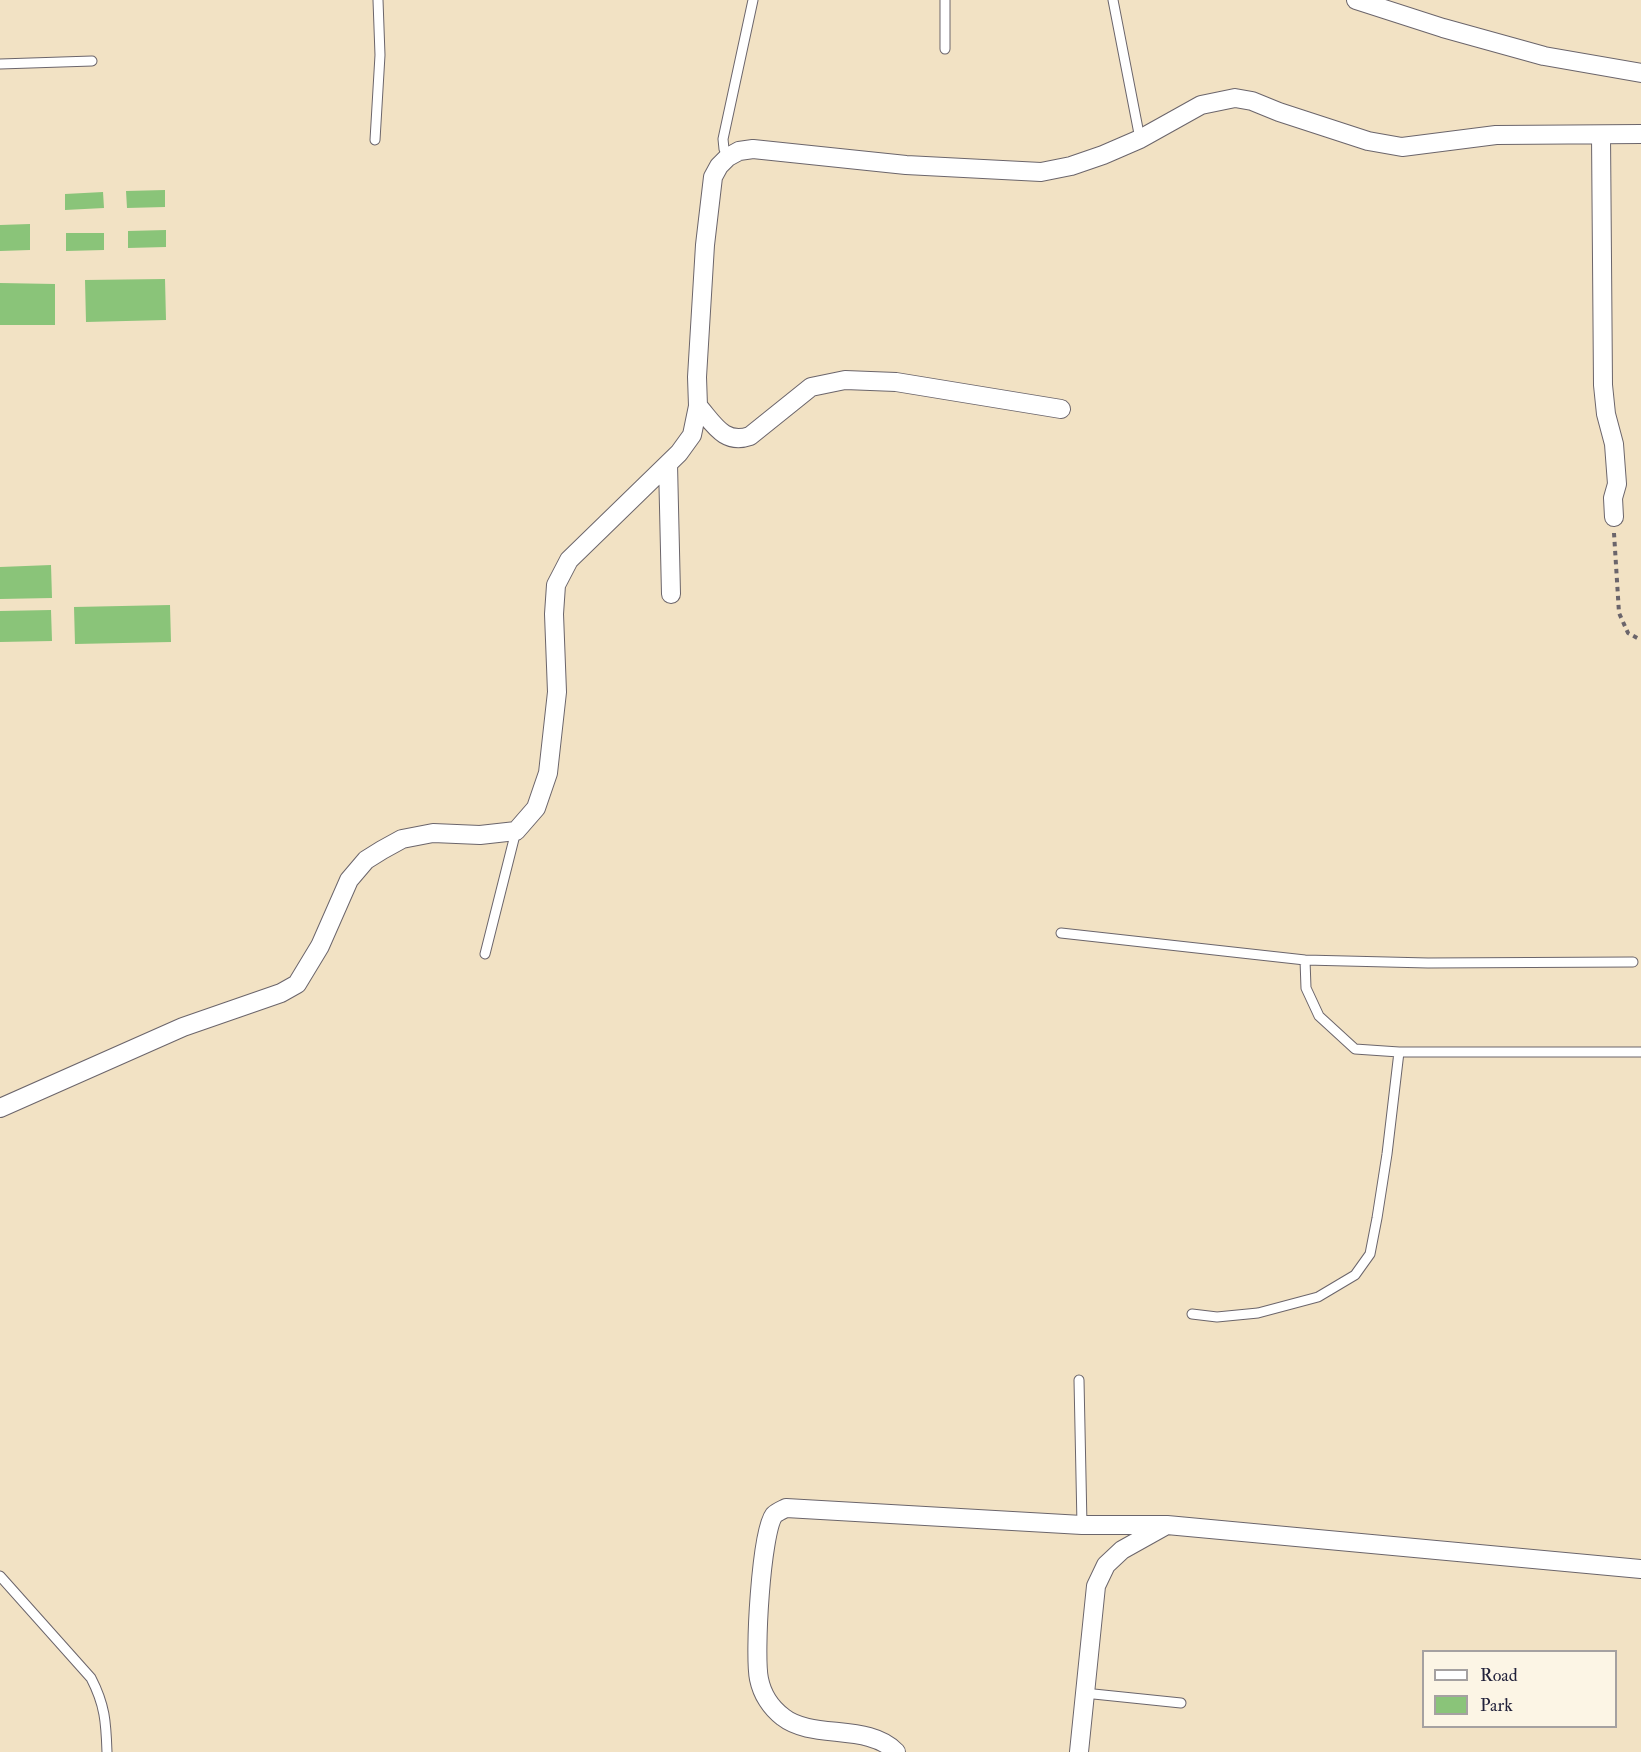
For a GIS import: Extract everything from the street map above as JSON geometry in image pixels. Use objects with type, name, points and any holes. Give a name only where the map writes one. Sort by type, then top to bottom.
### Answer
[{"type":"street","points":[[1356,0],[1443,28],[1544,56],[1641,73]]},
{"type":"street","points":[[0,1108],[183,1027],[281,993],[297,984],[320,946],[349,880],[366,860],[382,850],[402,839],[434,833],[480,835],[516,831],[536,808],[548,773],[557,692],[554,614],[556,585],[569,560],[679,453],[692,435],[698,406],[700,316],[713,177],[728,157],[739,151],[753,149],[906,165],[1041,172],[1071,166],[1140,139],[1201,105],[1235,98],[1252,101],[1368,141],[1402,147],[1497,135],[1641,134]]},
{"type":"street","points":[[1601,135],[1603,385],[1606,414],[1614,444],[1617,484],[1613,498],[1614,517]]},
{"type":"street","points":[[698,406],[725,436],[739,440],[750,436],[812,387],[845,380],[896,382],[1061,409]]},
{"type":"street","points":[[668,464],[671,594]]},
{"type":"street","points":[[896,1752],[877,1739],[801,1725],[786,1719],[766,1698],[759,1681],[757,1660],[764,1549],[768,1530],[775,1514],[786,1508],[800,1507],[1082,1525],[1167,1525],[1641,1569]]},
{"type":"street","points":[[1079,1752],[1096,1586],[1106,1565],[1122,1550],[1167,1525]]},
{"type":"lane","points":[[375,140],[380,55],[378,0]]},
{"type":"lane","points":[[728,157],[723,139],[753,0]]},
{"type":"lane","points":[[945,0],[945,49]]},
{"type":"lane","points":[[1113,0],[1140,139]]},
{"type":"lane","points":[[0,64],[92,61]]},
{"type":"lane","points":[[485,954],[516,831]]},
{"type":"lane","points":[[1061,933],[1305,960],[1428,963],[1633,962]]},
{"type":"lane","points":[[1305,960],[1306,987],[1319,1016],[1337,1035],[1354,1048],[1399,1052],[1641,1052]]},
{"type":"lane","points":[[1192,1314],[1217,1317],[1258,1313],[1318,1297],[1355,1275],[1370,1254],[1377,1218],[1399,1052]]},
{"type":"lane","points":[[1078,1380],[1082,1525]]},
{"type":"lane","points":[[0,1576],[91,1678],[102,1698],[107,1726],[108,1752]]},
{"type":"lane","points":[[1084,1693],[1181,1703]]},
{"type":"path","points":[[1614,517],[1619,613],[1628,633],[1641,640]]},
{"type":"green space","points":[[165,190],[165,207],[127,208],[126,191]]},
{"type":"green space","points":[[103,192],[104,208],[65,210],[65,194]]},
{"type":"green space","points":[[30,224],[30,250],[0,251],[0,225]]},
{"type":"green space","points":[[166,230],[166,247],[128,248],[128,231]]},
{"type":"green space","points":[[66,233],[104,233],[104,250],[66,251]]},
{"type":"green space","points":[[165,279],[166,320],[86,322],[85,280]]},
{"type":"green space","points":[[0,283],[55,284],[55,325],[0,325]]},
{"type":"green space","points":[[51,565],[52,598],[0,599],[0,567]]},
{"type":"green space","points":[[170,605],[171,642],[75,644],[74,607]]},
{"type":"green space","points":[[51,610],[52,641],[0,642],[0,611]]}]
